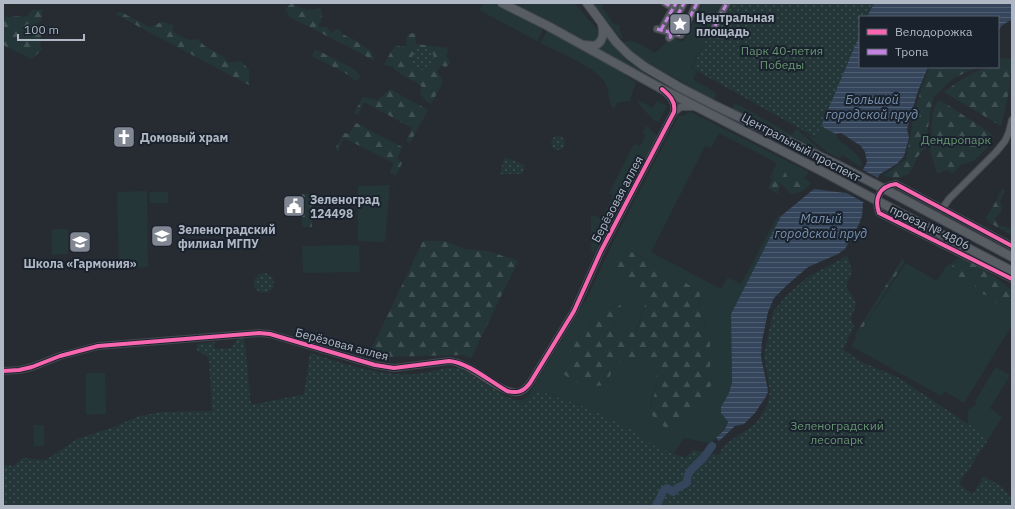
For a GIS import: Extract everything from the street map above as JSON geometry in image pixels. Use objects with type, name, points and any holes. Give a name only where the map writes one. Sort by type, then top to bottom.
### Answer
[{"type":"main road","name":"Центральный проспект","points":[[502,3],[511,6],[662,89],[1012,271]]},
{"type":"main road","name":"Центральный проспект","points":[[587,3],[616,42],[629,56],[645,67],[681,88],[838,165],[1012,257]]},
{"type":"main road","name":"Центральный проспект","points":[[579,44],[595,46],[601,41],[603,33],[601,21]]},
{"type":"street","points":[[665,3],[668,5],[669,3]]},
{"type":"street","points":[[676,3],[659,30],[669,35],[681,35],[697,3]]},
{"type":"street","points":[[669,35],[684,3]]},
{"type":"street","points":[[717,25],[727,3]]},
{"type":"street","points":[[662,89],[673,101],[675,105],[674,112]]},
{"type":"street","points":[[674,112],[685,106],[702,109]]},
{"type":"street","name":"Берёзовая аллея","points":[[3,371],[32,367],[60,356],[98,346],[259,333],[270,334],[389,368],[456,361],[467,366],[507,391],[519,392],[524,390],[530,382],[574,311],[601,251],[674,112]]},
{"type":"street","points":[[1012,120],[1005,141],[949,199],[942,209],[1012,246]]},
{"type":"street","name":"проезд № 4806","points":[[942,209],[896,184],[885,188],[878,195],[876,205],[879,213],[1012,279]]},
{"type":"green space","points":[[294,3],[295,6],[308,10],[321,8],[322,18],[318,27],[327,27],[331,33],[337,29],[371,51],[375,61],[290,17],[285,9]]},
{"type":"green space","points":[[496,3],[542,28],[542,33],[537,41],[479,10],[483,4]]},
{"type":"green space","points":[[513,3],[574,3],[597,29],[597,40],[594,43],[590,43]]},
{"type":"green space","points":[[593,3],[604,3],[602,8],[613,23],[620,26],[619,29],[623,37],[621,39]]},
{"type":"green space","points":[[703,3],[720,3],[711,20],[714,24],[691,68],[697,72],[693,79],[716,93],[716,97],[712,99],[668,74],[657,70],[633,54],[622,43],[626,41],[635,42],[655,53],[672,37],[683,42]]},
{"type":"green space","name":"Парк 40-летия Победы","points":[[720,3],[874,3],[868,16],[859,16],[859,36],[819,134],[813,136],[692,68],[714,24],[712,20]]},
{"type":"green space","points":[[32,10],[42,10],[42,20],[37,24],[41,36],[40,45],[42,49],[32,59],[3,45],[3,17],[28,16]]},
{"type":"green space","points":[[116,12],[121,12],[149,27],[162,22],[173,25],[173,32],[189,40],[197,39],[206,47],[224,57],[228,63],[241,61],[249,70],[249,85],[117,15]]},
{"type":"green space","points":[[547,31],[619,69],[625,74],[625,76],[636,82],[630,99],[632,100],[617,103],[614,109],[610,103],[606,84],[599,75],[574,59],[540,43]]},
{"type":"green space","points":[[413,33],[417,34],[415,39],[416,44],[447,48],[448,52],[446,55],[450,61],[446,67],[441,65],[437,71],[443,82],[431,104],[427,102],[420,94],[422,87],[420,85],[401,74],[392,66],[386,66],[384,64],[394,47],[397,45],[401,47],[406,46],[407,35]]},
{"type":"green space","points":[[607,38],[627,61],[657,81],[598,50],[602,47]]},
{"type":"green space","points":[[423,48],[431,51],[434,59],[431,67],[423,70],[415,67],[412,59],[415,51]]},
{"type":"green space","points":[[315,49],[352,68],[361,76],[356,81],[347,74],[312,56]]},
{"type":"green space","name":"Дендропарк","points":[[999,59],[1011,59],[1011,76],[1001,126],[944,92],[976,72],[983,69],[999,68]]},
{"type":"green space","name":"Дендропарк","points":[[930,68],[976,68],[952,79],[934,97],[931,107],[925,148],[918,156],[909,174],[899,178],[883,176],[906,159],[918,101]]},
{"type":"green space","points":[[390,89],[428,110],[410,143],[406,141],[412,128],[364,102],[358,115],[354,113],[363,97],[378,100]]},
{"type":"green space","name":"Дендропарк","points":[[940,100],[989,132],[994,137],[986,149],[973,161],[962,164],[953,173],[947,170],[937,173],[930,151],[933,111],[937,102]]},
{"type":"green space","points":[[639,101],[653,108],[657,101],[667,106],[658,123],[638,103]]},
{"type":"green space","points":[[734,104],[741,106],[792,135],[796,128],[826,155],[732,109]]},
{"type":"green space","points":[[691,112],[809,172],[804,178],[795,180],[774,172],[773,178],[769,179],[777,163],[719,133],[711,148],[705,146],[651,252],[721,289],[728,277],[741,284],[778,215],[781,216],[731,314],[732,379],[729,393],[723,402],[724,417],[727,422],[725,428],[710,444],[684,438],[674,453],[653,445],[638,433],[591,409],[539,391],[522,403],[513,400],[522,400],[528,396],[587,298],[617,234],[679,115],[685,116],[687,113]],"holes":[[[633,252],[667,272],[675,279],[686,283],[700,292],[699,309],[705,325],[712,383],[697,408],[678,425],[650,408],[657,383],[656,371],[646,361],[628,357],[614,367],[606,385],[557,369],[569,365],[585,338],[594,315],[606,309],[621,305],[621,313],[613,323],[619,331],[635,333],[646,302],[617,277]]]},
{"type":"green space","points":[[356,123],[402,147],[397,158],[402,163],[396,176],[390,172],[394,163],[344,138],[338,151],[335,149],[344,133],[349,134]]},
{"type":"green space","points":[[822,124],[824,128],[836,134],[841,142],[856,154],[862,165],[861,167],[813,136],[819,134]]},
{"type":"green space","points":[[647,126],[657,136],[594,253],[591,250],[591,215],[602,218],[613,196],[609,193],[634,144],[640,146],[646,135],[642,132]]},
{"type":"green space","points":[[804,133],[816,138],[842,155],[840,159],[827,152]]},
{"type":"green space","points":[[555,136],[561,136],[565,140],[565,146],[561,150],[555,150],[551,146],[551,140]]},
{"type":"green space","points":[[504,157],[525,165],[522,174],[500,174]]},
{"type":"green space","points":[[774,171],[785,172],[788,178],[795,180],[804,178],[811,183],[802,191],[791,194],[780,183],[778,194],[768,188],[773,178]]},
{"type":"green space","points":[[390,185],[385,242],[358,241],[358,186]]},
{"type":"green space","points":[[1003,188],[1005,191],[1000,201],[1002,210],[998,216],[994,218],[999,226],[1012,230],[1012,235],[988,222],[986,218]]},
{"type":"green space","points":[[147,191],[148,267],[119,268],[117,192]]},
{"type":"green space","points":[[150,192],[168,192],[168,203],[150,203]]},
{"type":"green space","points":[[302,194],[311,194],[312,227],[302,227]]},
{"type":"green space","points":[[52,229],[68,229],[68,254],[52,255]]},
{"type":"green space","points":[[423,241],[445,241],[465,249],[488,251],[518,261],[471,358],[461,355],[382,357],[370,352]]},
{"type":"green space","points":[[359,245],[360,272],[303,273],[302,246]]},
{"type":"green space","points":[[632,252],[667,272],[675,279],[686,283],[700,292],[699,309],[710,341],[712,383],[704,400],[678,425],[666,428],[654,417],[652,413],[651,408],[657,384],[656,371],[646,361],[628,357],[614,367],[606,385],[598,386],[579,383],[556,369],[569,365],[572,359],[567,352],[572,344],[585,338],[594,315],[606,309],[621,305],[621,313],[613,323],[619,331],[636,333],[646,302],[617,277],[614,269],[621,258]]},
{"type":"green space","name":"Зеленоградский лесопарк","points":[[847,256],[852,271],[846,286],[856,303],[851,320],[854,326],[843,349],[859,361],[897,377],[989,438],[959,484],[973,494],[984,476],[1006,492],[1011,500],[1012,506],[3,506],[3,465],[14,466],[22,458],[46,460],[77,439],[114,427],[139,416],[163,412],[212,411],[209,358],[197,350],[197,344],[215,342],[214,349],[232,348],[237,339],[244,337],[251,405],[304,394],[310,353],[348,365],[388,373],[415,374],[449,368],[460,368],[505,396],[522,403],[539,391],[591,409],[638,433],[653,445],[685,458],[693,450],[719,455],[722,449],[730,441],[754,425],[768,404],[770,391],[764,356],[773,312],[787,295],[808,277]]},
{"type":"green space","points":[[958,258],[960,259],[954,263],[960,278],[970,276],[976,280],[975,289],[979,293],[988,296],[999,306],[1012,306],[1012,325],[964,403],[945,391],[941,396],[851,346],[906,263],[937,281],[946,266]]},
{"type":"green space","points":[[902,259],[905,261],[857,337],[855,335]]},
{"type":"green space","points":[[960,259],[979,266],[1012,290],[1012,306],[999,306],[988,296],[979,293],[975,289],[976,280],[970,276],[960,278],[954,272],[952,266]]},
{"type":"green space","points":[[264,273],[271,276],[274,283],[271,290],[264,293],[257,290],[254,283],[257,276]]},
{"type":"green space","points":[[995,368],[1010,375],[990,408],[1002,417],[989,438],[968,425],[968,410],[976,404],[975,401]]},
{"type":"green space","points":[[86,373],[105,373],[106,414],[86,415]]},
{"type":"green space","points":[[33,425],[44,425],[44,446],[34,446]]},
{"type":"water","points":[[874,3],[1012,3],[1012,20],[1001,26],[999,31],[999,16],[868,16]]},
{"type":"water","name":"Малый городской пруд","points":[[859,36],[859,68],[928,68],[918,91],[907,129],[909,138],[904,156],[897,164],[880,174],[863,203],[862,216],[859,224],[845,249],[838,254],[808,267],[774,298],[768,312],[762,341],[761,357],[768,390],[767,395],[755,413],[744,424],[735,426],[719,441],[716,438],[725,429],[728,422],[721,413],[721,407],[729,393],[732,382],[731,314],[781,216],[814,189],[845,193],[853,189],[867,162],[865,152],[861,146],[841,133],[836,134],[824,128],[822,124]]},
{"type":"pier","points":[[861,169],[880,179],[865,203],[841,190],[844,191],[851,188]]},
{"type":"waterway","points":[[656,506],[664,490],[667,488],[673,492],[677,488],[687,483],[688,475],[692,468],[704,457],[712,446]]},
{"type":"marked path","points":[[665,3],[668,5],[669,3]]},
{"type":"marked path","points":[[661,30],[676,3]]},
{"type":"marked path","points":[[669,38],[671,37],[669,32],[684,3]]},
{"type":"marked path","points":[[657,29],[681,35],[697,3]]},
{"type":"marked path","points":[[715,26],[727,3]]},
{"type":"cycle path","points":[[3,371],[32,367],[60,356],[98,346],[259,333],[270,334],[375,365],[394,368],[449,361],[456,362],[479,373],[507,391],[520,391],[530,383],[574,311],[601,251],[674,112],[673,101],[662,89]]},
{"type":"cycle path","points":[[1012,246],[896,184],[885,187],[879,194],[877,203],[879,213],[1012,279]]},
{"type":"place","name":"Центральная площадь","points":[[680,24]]},
{"type":"place","name":"Домовый храм","points":[[124,137]]},
{"type":"place","name":"Зеленоград 124498","points":[[294,206]]},
{"type":"place","name":"Зеленоградский филиал МГПУ","points":[[162,236]]},
{"type":"place","name":"Школа «Гармония»","points":[[80,242]]},
{"type":"water label","name":"Большой городской пруд","points":[[872,106]]}]
